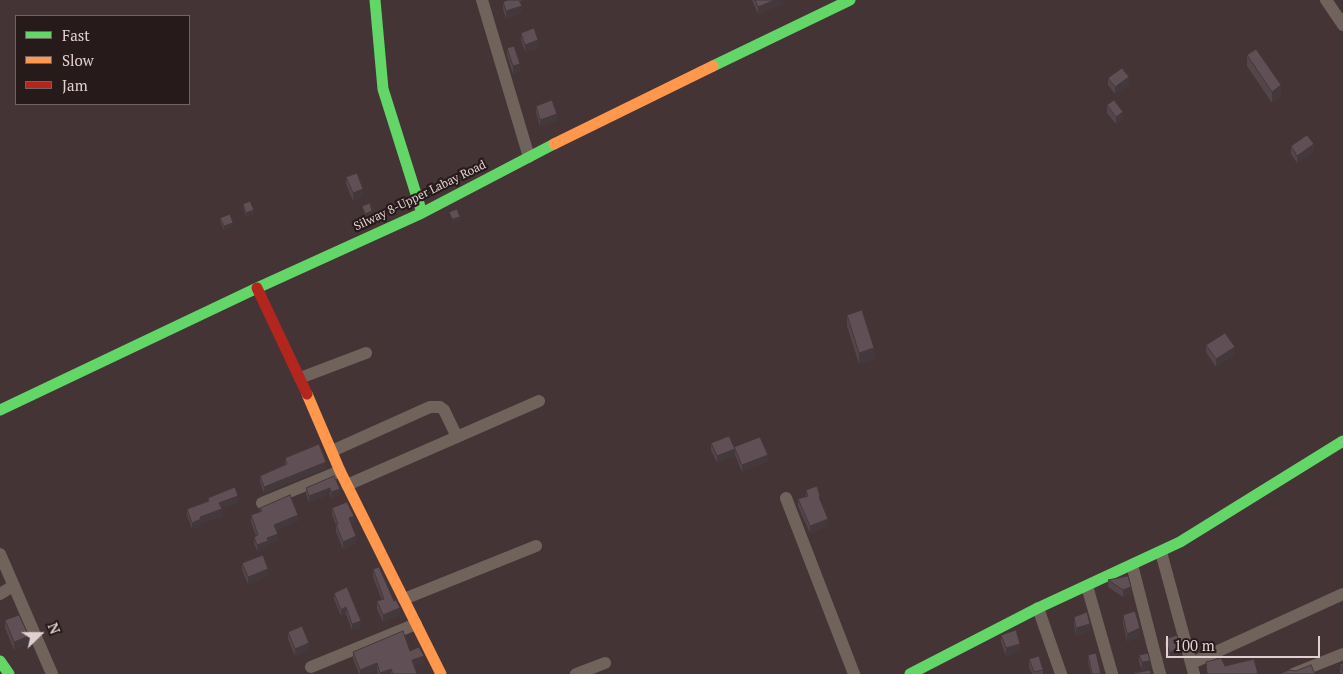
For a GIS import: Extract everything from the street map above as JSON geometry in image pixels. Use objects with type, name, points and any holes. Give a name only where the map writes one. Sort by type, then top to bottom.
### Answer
[{"type":"street","points":[[375,0],[383,89],[422,213]]},
{"type":"street","points":[[482,0],[529,157]]},
{"type":"street","name":"Silway 8-Upper Labay Road","points":[[0,410],[422,213],[529,157],[850,0]]},
{"type":"street","points":[[1326,0],[1343,25]]},
{"type":"street","points":[[258,288],[300,378],[340,471],[441,674]]},
{"type":"street","points":[[300,378],[366,353]]},
{"type":"street","points":[[347,485],[539,401]]},
{"type":"street","points":[[332,451],[430,407],[440,407],[444,410],[457,437]]},
{"type":"street","points":[[910,674],[1038,608],[1161,552],[1343,442]]},
{"type":"street","points":[[262,503],[340,471]]},
{"type":"street","points":[[786,498],[854,674]]},
{"type":"street","points":[[404,600],[536,546]]},
{"type":"street","points":[[1161,552],[1193,668],[1343,594]]},
{"type":"street","points":[[0,554],[52,674]]},
{"type":"street","points":[[1132,565],[1160,674]]},
{"type":"street","points":[[0,594],[13,586]]},
{"type":"street","points":[[1088,586],[1112,674]]},
{"type":"street","points":[[1038,608],[1061,674]]},
{"type":"street","points":[[311,667],[416,624]]},
{"type":"street","points":[[1293,674],[1343,654]]},
{"type":"street","points":[[0,662],[9,674]]},
{"type":"street","points":[[576,674],[605,664]]},
{"type":"building","points":[[519,0],[522,6],[506,11],[503,2]]},
{"type":"building","points":[[755,0],[775,0],[758,7]]},
{"type":"building","points":[[534,28],[538,40],[525,45],[521,33]]},
{"type":"building","points":[[514,46],[520,64],[513,66],[507,48]]},
{"type":"building","points":[[1256,49],[1281,85],[1272,92],[1247,55]]},
{"type":"building","points":[[1122,68],[1129,77],[1115,87],[1108,78]]},
{"type":"building","points":[[552,100],[557,114],[540,120],[536,106]]},
{"type":"building","points":[[1114,100],[1123,112],[1116,117],[1107,105]]},
{"type":"building","points":[[1307,135],[1314,144],[1297,156],[1291,146]]},
{"type":"building","points":[[357,173],[363,189],[353,193],[346,177]]},
{"type":"building","points":[[250,201],[254,210],[246,213],[243,204]]},
{"type":"building","points":[[370,203],[372,211],[365,214],[362,206]]},
{"type":"building","points":[[457,209],[460,217],[452,219],[449,212]]},
{"type":"building","points":[[230,214],[233,223],[224,226],[220,218]]},
{"type":"building","points":[[862,310],[874,348],[859,353],[847,315]]},
{"type":"building","points":[[1225,333],[1235,347],[1216,359],[1206,345]]},
{"type":"building","points":[[729,436],[735,449],[717,456],[711,443]]},
{"type":"building","points":[[760,437],[768,455],[742,465],[734,447]]},
{"type":"building","points":[[319,444],[326,462],[264,487],[260,476],[287,464],[285,458]]},
{"type":"building","points":[[334,476],[340,489],[331,492],[330,488],[309,496],[306,488]]},
{"type":"building","points":[[817,486],[819,497],[828,519],[810,526],[798,499],[808,496],[806,490]]},
{"type":"building","points":[[235,487],[238,496],[219,503],[222,509],[200,517],[201,519],[192,523],[187,509],[209,501],[208,498]]},
{"type":"building","points":[[290,495],[298,515],[274,525],[278,534],[267,538],[268,541],[257,545],[254,537],[258,535],[251,515],[262,511],[260,508]]},
{"type":"building","points":[[347,502],[354,516],[349,518],[356,536],[343,542],[332,508]]},
{"type":"building","points":[[263,555],[268,569],[248,577],[242,563]]},
{"type":"building","points":[[379,567],[394,601],[396,600],[400,608],[383,615],[377,601],[384,599],[373,569]]},
{"type":"building","points":[[1128,576],[1131,587],[1123,590],[1108,580]]},
{"type":"building","points":[[347,587],[361,621],[352,624],[346,607],[341,610],[334,593]]},
{"type":"building","points":[[1135,611],[1140,628],[1127,634],[1123,615]]},
{"type":"building","points":[[1087,612],[1090,624],[1076,628],[1074,617]]},
{"type":"building","points":[[19,615],[29,636],[14,642],[5,620]]},
{"type":"building","points":[[302,626],[309,643],[295,649],[288,632]]},
{"type":"building","points":[[1016,630],[1020,644],[1006,648],[1001,635]]},
{"type":"building","points":[[403,631],[410,651],[419,647],[424,656],[412,660],[417,674],[393,674],[391,669],[380,673],[377,663],[360,670],[353,652]]},
{"type":"building","points":[[1177,635],[1180,645],[1170,653],[1165,639]]},
{"type":"building","points":[[1096,653],[1101,674],[1092,674],[1088,655]]},
{"type":"building","points":[[1148,653],[1150,661],[1142,662],[1139,655]]},
{"type":"building","points":[[1039,656],[1043,670],[1034,672],[1029,659]]},
{"type":"building","points":[[1221,658],[1225,666],[1254,659],[1258,674],[1207,674],[1206,662]]},
{"type":"building","points":[[1311,665],[1315,674],[1279,674],[1289,670],[1296,671]]},
{"type":"building","points":[[1150,670],[1151,674],[1134,673]]},
{"type":"traffic: fast","points":[[375,0],[383,89],[422,213]]},
{"type":"traffic: fast","points":[[713,66],[850,0]]},
{"type":"traffic: fast","points":[[0,410],[257,288],[422,213],[554,144]]},
{"type":"traffic: fast","points":[[910,674],[1038,608],[1180,542],[1343,441]]},
{"type":"traffic: fast","points":[[0,661],[9,674]]},
{"type":"traffic: slow","points":[[554,144],[713,66]]},
{"type":"traffic: slow","points":[[307,394],[340,471],[441,674]]},
{"type":"traffic: jam","points":[[257,288],[307,394]]}]
